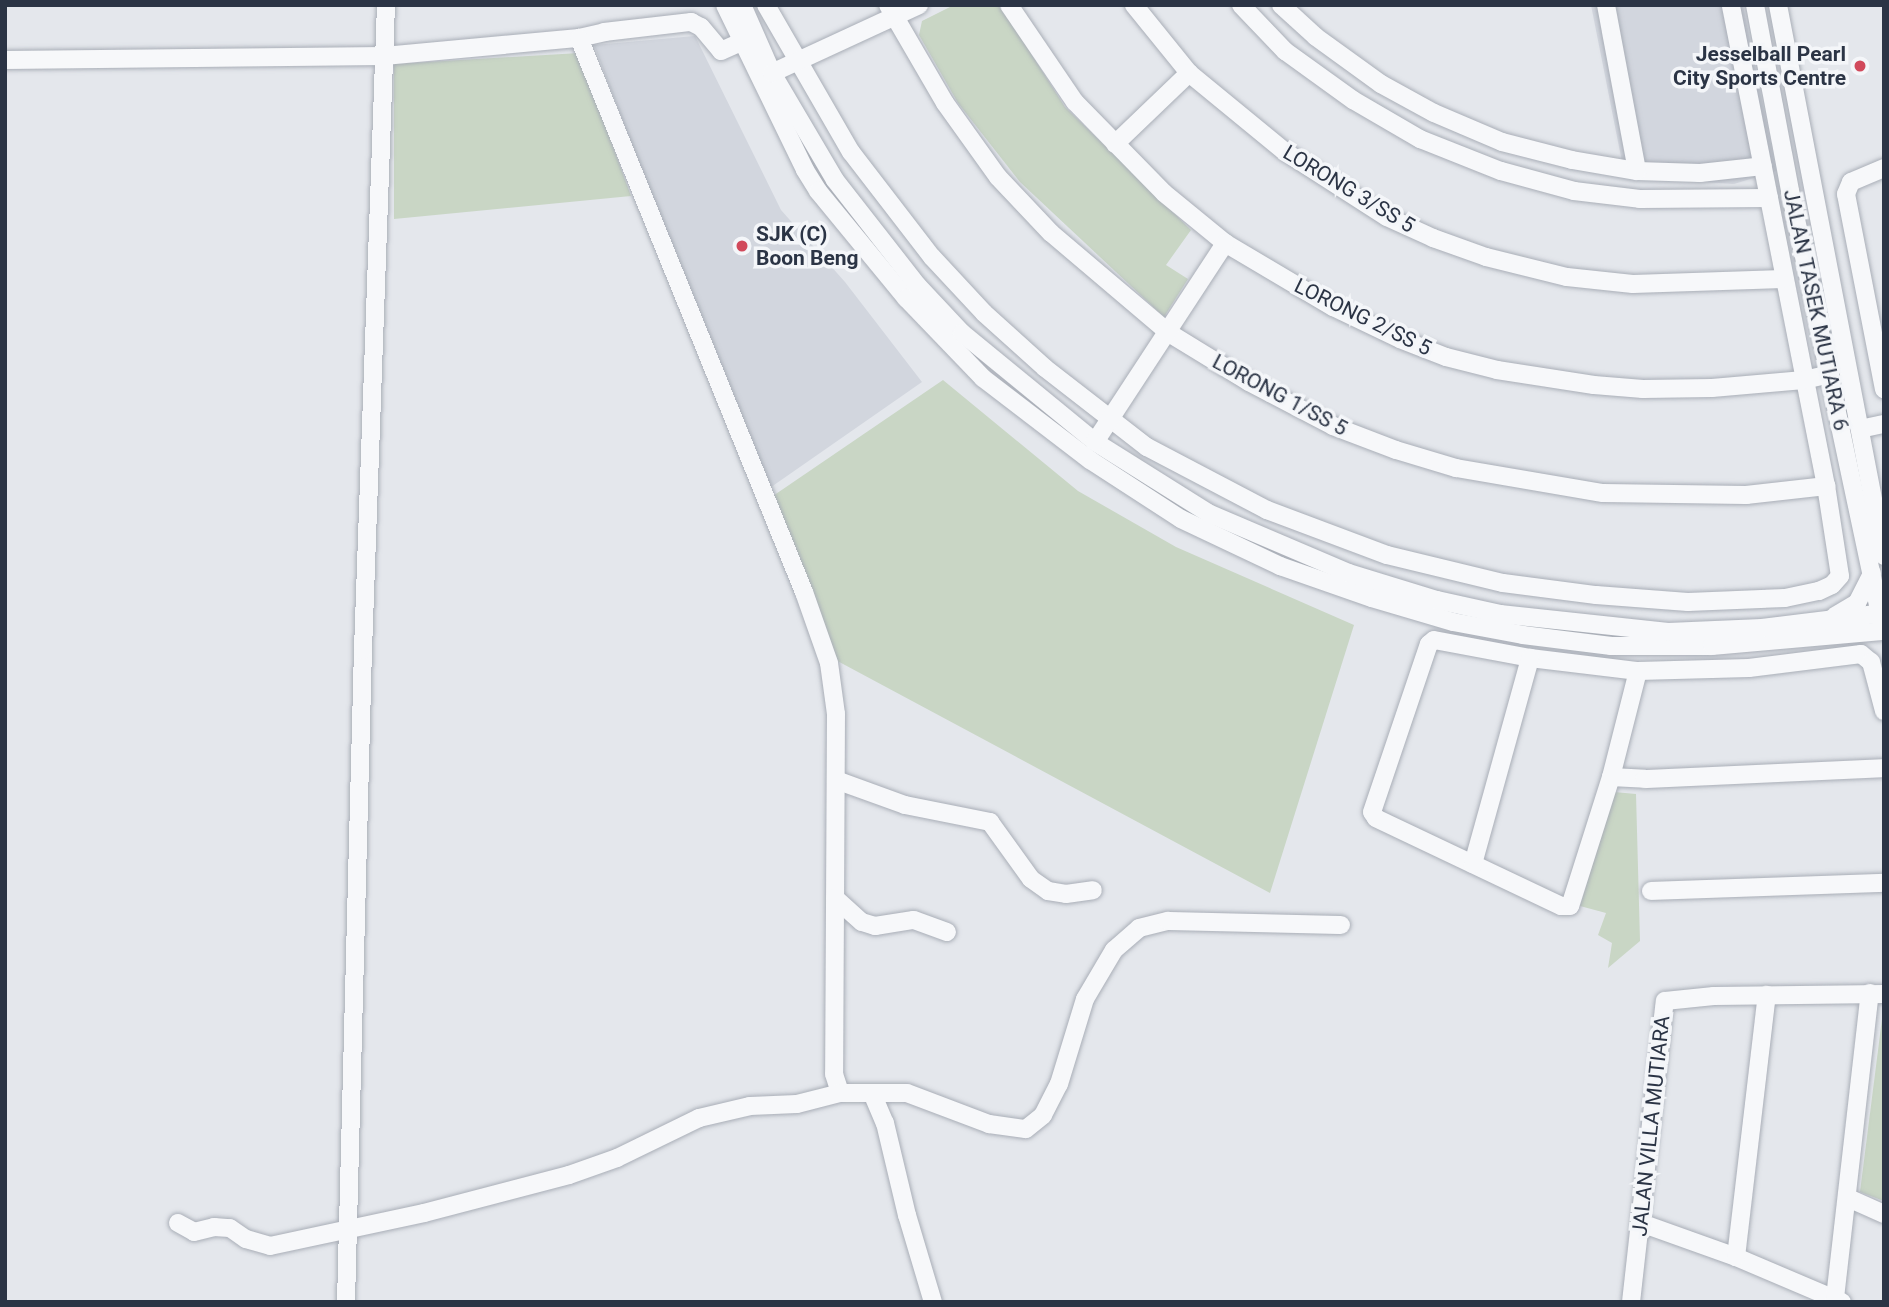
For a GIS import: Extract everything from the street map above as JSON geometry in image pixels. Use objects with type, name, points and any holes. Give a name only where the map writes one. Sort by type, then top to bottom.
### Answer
[{"type":"street","points":[[346,1302],[363,650],[386,5]]},
{"type":"street","points":[[725,5],[741,42],[818,191],[906,298],[983,378],[1090,460],[1181,519],[1280,566],[1372,598],[1453,622],[1523,635],[1611,646],[1712,646],[1856,634],[1883,624]]},
{"type":"street","points":[[742,5],[772,73],[835,180],[917,285],[962,333],[1095,442],[1208,513],[1349,573],[1437,600],[1500,614],[1668,632],[1762,628],[1825,620],[1883,624]]},
{"type":"street","points":[[766,5],[851,152],[932,257],[984,313],[1108,418],[1147,447],[1206,481],[1328,536],[1387,555],[1503,583],[1596,595],[1688,602],[1785,598],[1832,585],[1840,576],[1826,486],[1731,5]]},
{"type":"street","points":[[772,73],[890,11],[919,5]]},
{"type":"street","name":"LORONG 2/SS 5","points":[[1009,5],[1075,102],[1164,193],[1225,243],[1333,307],[1399,339],[1446,357],[1497,370],[1643,389],[1712,388],[1804,380],[1830,374]]},
{"type":"street","name":"LORONG 3/SS 5","points":[[1134,5],[1189,74],[1284,151],[1387,217],[1486,257],[1567,277],[1633,285],[1783,279]]},
{"type":"street","points":[[1241,5],[1285,51],[1353,100],[1420,139],[1501,171],[1574,191],[1640,199],[1769,198]]},
{"type":"street","points":[[1281,5],[1316,37],[1381,84],[1434,113],[1502,142],[1572,160],[1637,171],[1709,173],[1763,166]]},
{"type":"street","points":[[1606,5],[1637,171]]},
{"type":"street","name":"JALAN TASEK MUTIARA 6","points":[[1755,5],[1790,191],[1883,624]]},
{"type":"street","name":"JALAN TASEK MUTIARA 6","points":[[1778,5],[1884,556]]},
{"type":"street","name":"LORONG 1/SS 5","points":[[890,11],[945,103],[998,177],[1051,233],[1169,333],[1249,382],[1334,426],[1396,450],[1456,468],[1603,493],[1746,495],[1826,486]]},
{"type":"street","points":[[5,60],[384,56],[579,38],[691,22],[701,27],[722,51],[741,42]]},
{"type":"street","points":[[579,38],[814,618],[829,663],[836,714],[834,1074],[840,1093]]},
{"type":"street","points":[[1115,144],[1189,74]]},
{"type":"street","points":[[1884,168],[1851,182],[1846,194],[1884,388]]},
{"type":"street","points":[[1095,442],[1108,418],[1169,333],[1225,243]]},
{"type":"street","points":[[1860,429],[1884,424]]},
{"type":"street","points":[[1825,620],[1857,603],[1872,575]]},
{"type":"street","points":[[1856,634],[1884,646]]},
{"type":"street","points":[[1639,671],[1611,777],[1570,906],[1561,906],[1376,818],[1372,812],[1429,644],[1442,640],[1530,658],[1639,671],[1749,668],[1861,654],[1871,662],[1884,711]]},
{"type":"street","points":[[1474,864],[1530,658]]},
{"type":"street","points":[[1611,777],[1645,779],[1884,768]]},
{"type":"street","points":[[836,780],[905,805],[990,822],[1031,879],[1048,891],[1066,894],[1094,890]]},
{"type":"street","points":[[1651,891],[1884,883]]},
{"type":"street","points":[[835,898],[862,922],[875,926],[914,920],[947,932]]},
{"type":"street","points":[[178,1223],[194,1232],[214,1227],[230,1227],[246,1239],[270,1246],[424,1213],[569,1175],[617,1158],[699,1118],[750,1106],[797,1104],[840,1093],[907,1093],[989,1124],[1026,1129],[1043,1115],[1059,1084],[1085,999],[1114,950],[1139,928],[1168,921],[1341,925]]},
{"type":"street","points":[[1641,1223],[1736,1257],[1839,1300],[1848,1198],[1877,994]]},
{"type":"street","name":"JALAN VILLA MUTIARA","points":[[1630,1302],[1665,1001],[1767,995],[1877,994]]},
{"type":"street","points":[[1736,1257],[1767,995]]},
{"type":"street","points":[[872,1093],[885,1123],[933,1302]]},
{"type":"street","points":[[1848,1198],[1884,1214]]},
{"type":"shaded area","points":[[1591,5],[1743,5],[1776,171],[1734,184],[1625,177]]},
{"type":"shaded area","name":"SJK (C) Boon Beng","points":[[695,36],[781,210],[845,282],[922,382],[764,492],[594,45]]},
{"type":"green space","points":[[954,5],[1000,5],[1065,107],[1191,230],[1166,265],[1188,279],[1164,317],[1020,182],[958,103],[919,35],[922,21]]},
{"type":"green space","points":[[579,53],[631,196],[394,219],[394,64]]},
{"type":"green space","points":[[943,380],[1078,491],[1176,547],[1354,625],[1270,893],[830,657],[767,500]]},
{"type":"green space","points":[[1614,792],[1636,794],[1640,941],[1608,968],[1612,943],[1598,935],[1606,913],[1580,906]]},
{"type":"green space","points":[[1884,1011],[1884,1201],[1860,1192]]},
{"type":"place","name":"Jesselball Pearl City Sports Centre","points":[[1860,66]]},
{"type":"place","name":"SJK (C) Boon Beng","points":[[742,246]]}]
